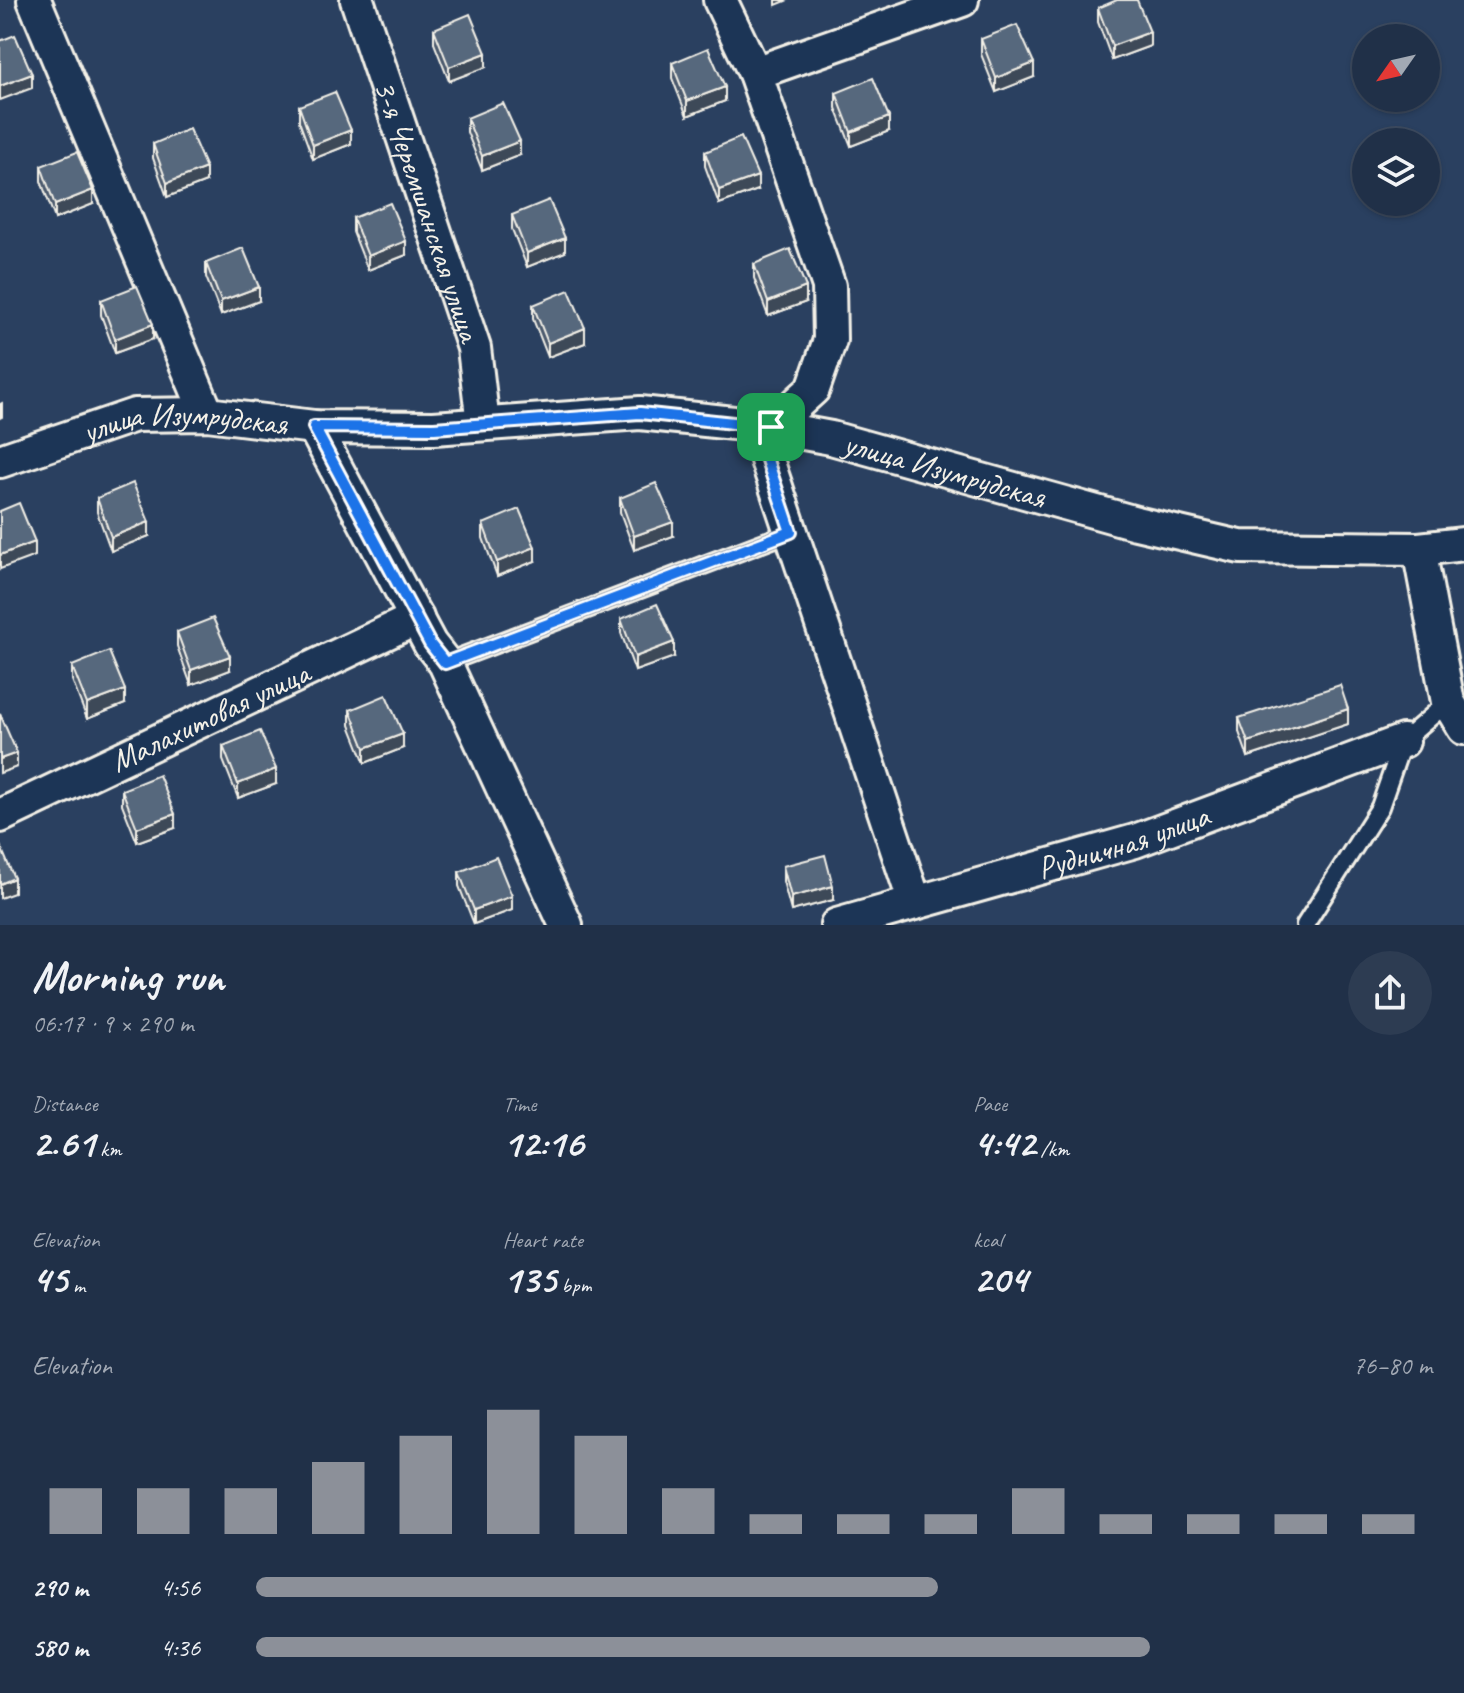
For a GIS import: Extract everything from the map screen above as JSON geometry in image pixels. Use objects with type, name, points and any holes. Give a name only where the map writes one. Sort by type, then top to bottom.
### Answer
[{"type":"street","points":[[34,0],[207,414]]},
{"type":"street","name":"3-я Черемшанская улица","points":[[357,0],[474,348],[483,424]]},
{"type":"street","points":[[720,0],[755,73],[829,286],[830,340],[813,389],[771,427],[767,460],[915,903]]},
{"type":"street","points":[[755,73],[962,0]]},
{"type":"street","name":"улица Изумрудская","points":[[0,461],[135,415],[207,414],[314,427],[434,428],[640,413],[771,427],[831,438],[1136,523],[1240,547],[1419,549],[1464,544]]},
{"type":"street","points":[[314,427],[430,644],[445,663],[566,925]]},
{"type":"street","points":[[1419,549],[1456,715]]},
{"type":"street","name":"Малахитовая улица","points":[[0,816],[417,618]]},
{"type":"street","name":"Рудничная улица","points":[[837,925],[1135,841],[1403,741]]},
{"type":"lane","points":[[445,663],[791,532]]},
{"type":"lane","points":[[1305,925],[1380,807],[1403,741],[1456,715]]},
{"type":"building","points":[[1117,0],[1137,0],[1150,32],[1112,46],[1098,8]]},
{"type":"building","points":[[470,14],[486,53],[449,67],[434,29]]},
{"type":"building","points":[[1017,25],[1034,63],[996,78],[981,39]]},
{"type":"building","points":[[15,35],[32,74],[0,86],[0,41]]},
{"type":"building","points":[[708,48],[725,87],[687,101],[672,63]]},
{"type":"building","points":[[873,78],[889,117],[851,132],[836,93]]},
{"type":"building","points":[[335,92],[351,130],[313,145],[299,106]]},
{"type":"building","points":[[503,103],[520,141],[482,156],[467,118]]},
{"type":"building","points":[[189,129],[206,168],[167,183],[153,144]]},
{"type":"building","points":[[741,137],[758,176],[719,190],[705,152]]},
{"type":"building","points":[[77,152],[93,190],[55,205],[41,166]]},
{"type":"building","points":[[549,200],[565,238],[527,253],[512,215]]},
{"type":"building","points":[[390,203],[406,241],[368,256],[353,218]]},
{"type":"building","points":[[243,248],[259,287],[221,301],[206,263]]},
{"type":"building","points":[[790,249],[806,287],[768,302],[754,264]]},
{"type":"building","points":[[137,286],[153,324],[115,339],[101,300]]},
{"type":"building","points":[[569,290],[585,328],[548,343],[533,305]]},
{"type":"building","points":[[133,483],[149,522],[111,537],[97,498]]},
{"type":"building","points":[[656,483],[673,522],[634,536],[620,498]]},
{"type":"building","points":[[19,503],[35,542],[0,555],[0,511]]},
{"type":"building","points":[[519,509],[535,547],[497,562],[483,524]]},
{"type":"building","points":[[657,604],[674,642],[635,657],[621,619]]},
{"type":"building","points":[[213,618],[230,656],[191,670],[177,632]]},
{"type":"building","points":[[109,651],[125,690],[87,704],[72,666]]},
{"type":"building","points":[[1340,685],[1348,709],[1248,742],[1239,718]]},
{"type":"building","points":[[386,695],[403,734],[365,748],[350,710]]},
{"type":"building","points":[[0,714],[17,753],[0,759]]},
{"type":"building","points":[[260,731],[276,769],[238,784],[223,746]]},
{"type":"building","points":[[159,775],[175,814],[137,828],[122,790]]},
{"type":"building","points":[[0,845],[14,878],[0,884]]},
{"type":"building","points":[[825,855],[833,886],[791,897],[783,866]]},
{"type":"building","points":[[496,857],[512,896],[474,910],[459,872]]},
{"type":"route","points":[[640,413],[771,427],[767,460],[791,532],[445,663],[430,644],[314,427],[434,428],[640,413]]}]
